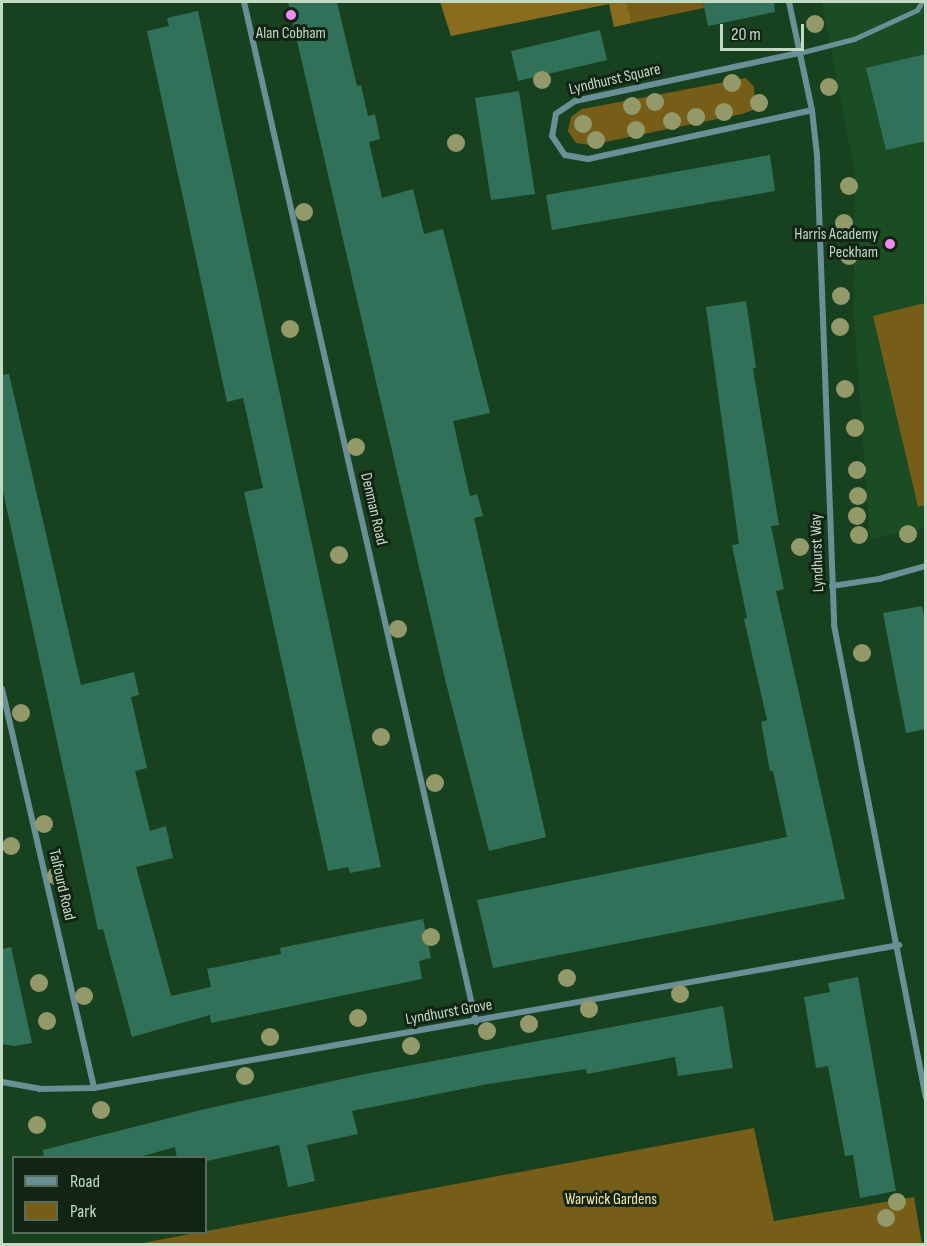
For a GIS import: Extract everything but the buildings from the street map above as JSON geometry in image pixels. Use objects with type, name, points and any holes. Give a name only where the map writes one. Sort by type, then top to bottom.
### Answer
[{"type":"street","name":"Denman Road","points":[[244,2],[476,1023]]},
{"type":"street","name":"Lyndhurst Way","points":[[789,2],[812,110],[834,625],[899,945],[926,1097]]},
{"type":"street","name":"Lyndhurst Square","points":[[799,53],[575,101],[556,114],[552,136],[565,155],[588,159],[812,110]]},
{"type":"street","points":[[832,586],[879,579],[926,566]]},
{"type":"street","name":"Talfourd Road","points":[[2,689],[94,1088]]},
{"type":"street","name":"Lyndhurst Grove","points":[[2,1082],[40,1089],[94,1088],[476,1023],[899,945]]},
{"type":"lane","points":[[799,53],[854,39],[917,10],[922,2]]},
{"type":"shaded area","points":[[440,2],[627,2],[632,23],[614,27],[609,4],[451,36]]},
{"type":"shaded area","name":"Harris Academy Peckham","points":[[822,2],[925,2],[925,528],[870,539],[854,313],[855,174]]},
{"type":"green space","points":[[627,2],[703,2],[704,8],[632,23]]},
{"type":"green space","points":[[746,78],[754,87],[755,104],[753,110],[742,114],[590,145],[576,143],[568,131],[571,117],[582,109]]},
{"type":"green space","points":[[925,303],[926,505],[918,507],[873,316]]},
{"type":"green space","name":"Warwick Gardens","points":[[754,1128],[774,1221],[914,1197],[922,1244],[137,1244],[190,1234],[207,1234],[207,1231]]},
{"type":"place","name":"Alan Cobham","points":[[291,15]]},
{"type":"place","name":"Harris Academy Peckham","points":[[890,244]]}]
